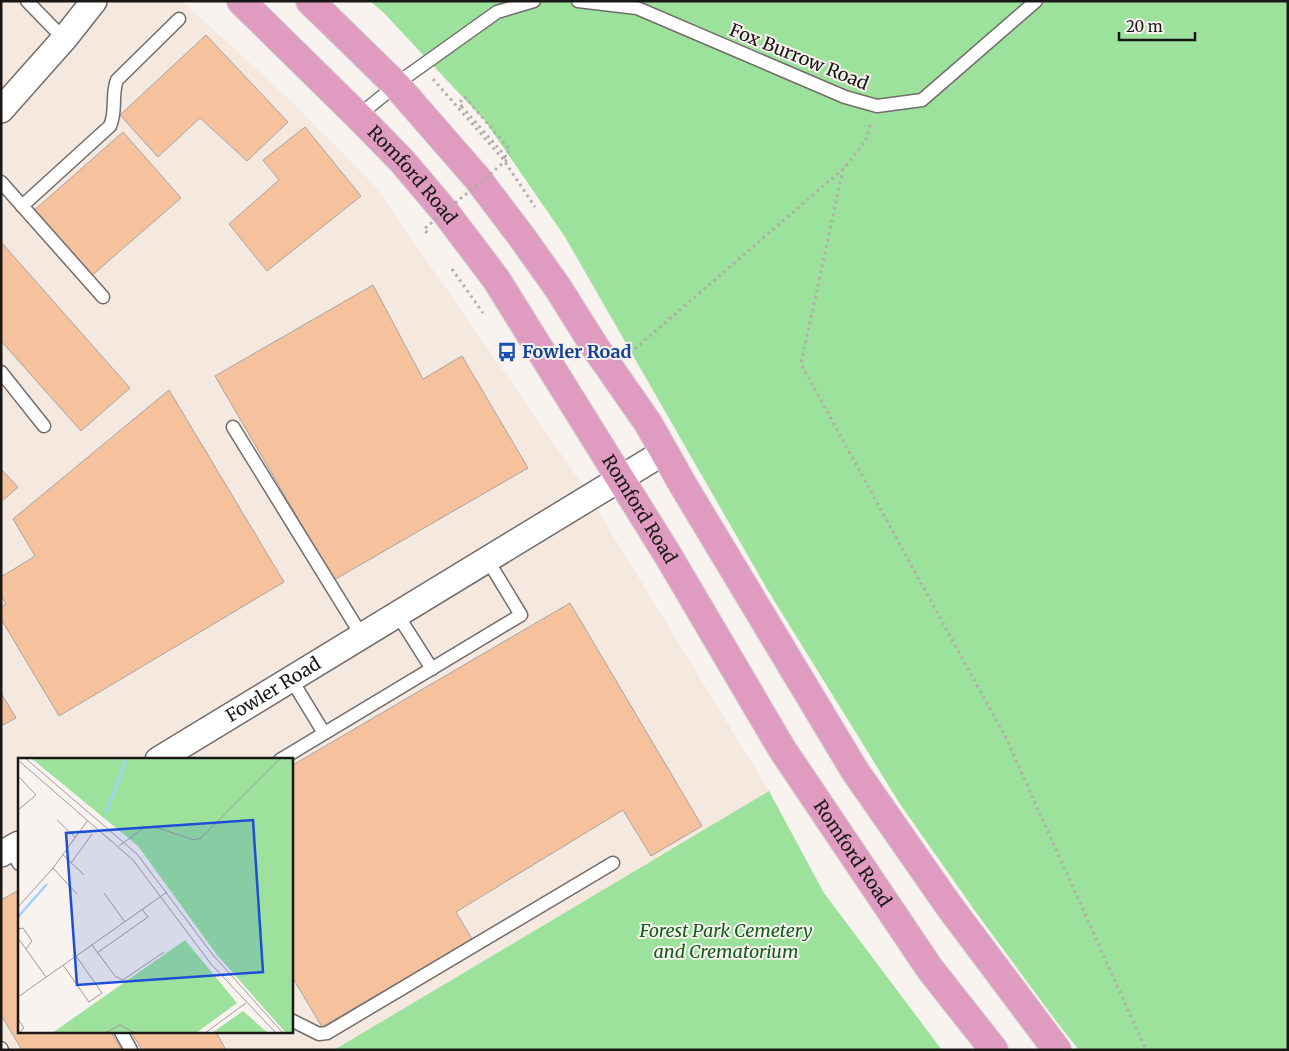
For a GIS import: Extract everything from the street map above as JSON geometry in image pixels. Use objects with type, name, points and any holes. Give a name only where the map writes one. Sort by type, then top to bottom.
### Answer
[{"type":"main road","name":"Romford Road","points":[[241,1],[402,161],[446,213],[496,279],[619,479],[670,557],[788,757],[930,969],[994,1050]]},
{"type":"main road","points":[[310,1],[396,85],[477,178],[521,236],[558,288],[595,347],[648,424],[683,486],[855,771],[949,906],[1057,1050]]},
{"type":"street","points":[[1,110],[64,39],[94,1]]},
{"type":"street","name":"Fowler Road","points":[[161,758],[664,452]]},
{"type":"lane","points":[[27,1],[64,39]]},
{"type":"lane","points":[[358,116],[396,85],[496,12],[534,1]]},
{"type":"lane","name":"Fox Burrow Road","points":[[578,1],[637,8],[845,97],[877,106],[922,100],[1036,1]]},
{"type":"lane","points":[[22,206],[110,126],[114,119],[114,87],[117,80],[179,19]]},
{"type":"lane","points":[[1,182],[103,297]]},
{"type":"lane","points":[[1,372],[44,426]]},
{"type":"lane","points":[[233,427],[362,636]]},
{"type":"lane","points":[[283,758],[522,615],[488,559]]},
{"type":"lane","points":[[397,614],[432,669]]},
{"type":"lane","points":[[292,679],[324,733]]},
{"type":"lane","points":[[292,1020],[319,1034],[327,1033],[613,864]]},
{"type":"lane","points":[[121,1034],[131,1050]]},
{"type":"path","points":[[422,66],[502,159],[510,150],[465,97],[459,103],[508,159],[424,230],[432,241]]},
{"type":"path","points":[[634,350],[843,169],[865,142],[877,106]]},
{"type":"path","points":[[843,169],[801,364],[1006,738],[1146,1050]]},
{"type":"path","points":[[449,264],[488,320]]},
{"type":"shaded area","points":[[1,1],[182,1],[290,100],[374,185],[579,480],[769,791],[334,1050],[1,1050]]},
{"type":"green space","points":[[370,1],[1288,1],[1288,1050],[1079,1050],[975,911],[900,804],[767,589],[565,237],[485,121],[384,13]]},
{"type":"green space","name":"Forest Park Cemetery and Crematorium","points":[[769,791],[824,893],[942,1050],[334,1050]]},
{"type":"building","points":[[206,35],[288,122],[247,161],[200,118],[158,157],[120,115]]},
{"type":"building","points":[[305,127],[361,196],[267,271],[229,224],[279,180],[263,160]]},
{"type":"building","points":[[123,132],[181,198],[89,278],[31,213]]},
{"type":"building","points":[[1,242],[130,388],[81,431],[1,341]]},
{"type":"building","points":[[373,285],[423,379],[462,356],[528,468],[334,580],[215,376]]},
{"type":"building","points":[[169,390],[284,582],[59,716],[1,619],[1,607],[6,604],[1,596],[1,577],[35,556],[13,519]]},
{"type":"building","points":[[1,469],[18,487],[1,502]]},
{"type":"building","points":[[570,603],[702,826],[651,856],[623,810],[456,912],[472,939],[322,1027],[292,977],[292,765]]},
{"type":"building","points":[[1,693],[16,718],[1,726]]},
{"type":"building","points":[[18,891],[18,1034],[112,1034],[122,1050],[22,1050],[1,1015],[1,900]]},
{"type":"building","points":[[132,1034],[217,1034],[226,1050],[142,1050]]},
{"type":"place","name":"Fowler Road","points":[[507,352]]}]
